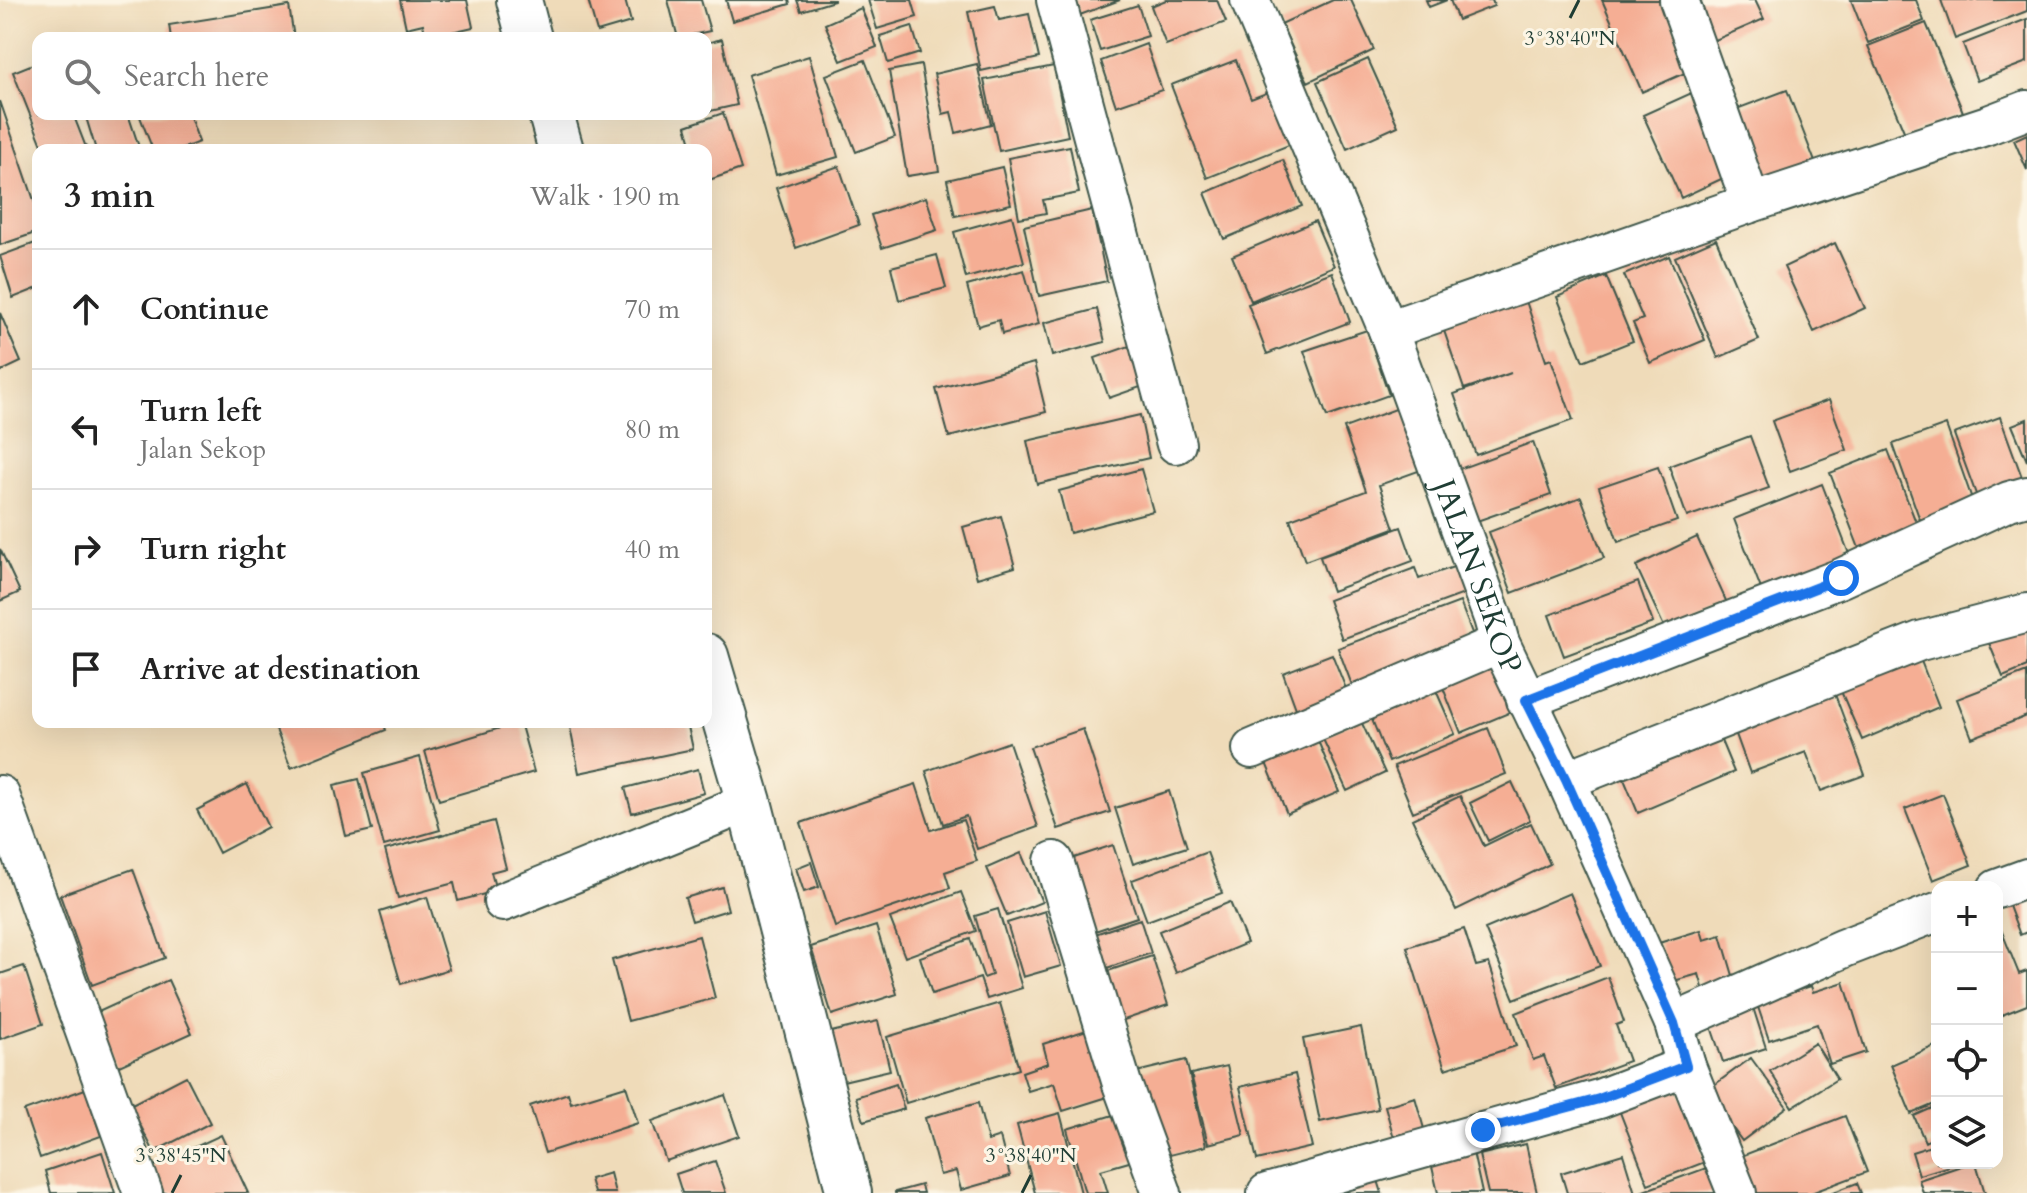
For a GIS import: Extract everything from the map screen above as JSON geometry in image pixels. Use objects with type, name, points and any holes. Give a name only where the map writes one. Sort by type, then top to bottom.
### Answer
[{"type":"street","points":[[519,0],[527,32]]},
{"type":"street","points":[[1056,0],[1176,444]]},
{"type":"street","name":"JALAN SEKOP","points":[[1250,0],[1388,330],[1500,643],[1566,780],[1674,1023],[1686,1066],[1737,1193]]},
{"type":"street","points":[[1679,0],[1751,203]]},
{"type":"street","points":[[1388,330],[2027,110]]},
{"type":"street","points":[[553,120],[559,144]]},
{"type":"street","points":[[1526,700],[1841,578],[2009,501],[2027,496]]},
{"type":"street","points":[[1566,780],[1920,641],[2027,613]]},
{"type":"street","points":[[1252,749],[1500,643]]},
{"type":"street","points":[[712,676],[749,802],[849,1193]]},
{"type":"street","points":[[0,795],[143,1193]]},
{"type":"street","points":[[503,902],[749,802]]},
{"type":"street","points":[[1054,861],[1122,1084],[1162,1193]]},
{"type":"street","points":[[2003,887],[2027,878]]},
{"type":"street","points":[[1674,1023],[1844,948],[1931,914]]},
{"type":"street","points":[[1267,1193],[1599,1099],[1686,1066]]},
{"type":"building","points":[[400,0],[467,0],[473,27],[452,32],[425,32],[423,24],[406,28]]},
{"type":"building","points":[[588,0],[625,0],[631,22],[597,32]]},
{"type":"building","points":[[668,0],[701,0],[710,31],[676,32]]},
{"type":"building","points":[[726,0],[789,0],[790,4],[732,21]]},
{"type":"building","points":[[797,0],[834,0],[834,1],[801,11]]},
{"type":"building","points":[[868,0],[912,0],[917,17],[877,29]]},
{"type":"building","points":[[1075,0],[1120,0],[1080,15]]},
{"type":"building","points":[[1166,0],[1217,0],[1226,22],[1166,45],[1151,6]]},
{"type":"building","points":[[1333,0],[1351,0],[1374,50],[1308,82],[1281,24]]},
{"type":"building","points":[[1426,0],[1447,0],[1429,7]]},
{"type":"building","points":[[1450,0],[1492,0],[1494,6],[1458,20]]},
{"type":"building","points":[[1602,0],[1664,0],[1694,69],[1642,92]]},
{"type":"building","points":[[1687,0],[1755,0],[1764,19],[1706,44]]},
{"type":"building","points":[[1851,0],[1916,0],[1924,21],[1868,43]]},
{"type":"building","points":[[1941,0],[2027,0],[2027,11],[1955,39]]},
{"type":"building","points":[[1138,5],[1148,36],[1100,51],[1090,20]]},
{"type":"building","points":[[289,6],[293,32],[170,32],[169,25]]},
{"type":"building","points":[[995,6],[999,20],[1029,14],[1039,58],[981,71],[968,12]]},
{"type":"building","points":[[861,8],[877,47],[841,61],[825,24]]},
{"type":"building","points":[[2027,19],[2027,62],[1977,81],[1963,44]]},
{"type":"building","points":[[1926,23],[1963,112],[1906,136],[1868,46]]},
{"type":"building","points":[[912,26],[920,53],[888,63],[880,36]]},
{"type":"building","points":[[722,39],[737,105],[712,111],[712,42]]},
{"type":"building","points":[[1146,44],[1162,90],[1116,106],[1101,61]]},
{"type":"building","points":[[809,56],[838,157],[776,175],[748,75]]},
{"type":"building","points":[[1368,59],[1398,126],[1347,149],[1317,82]]},
{"type":"building","points":[[865,60],[895,137],[856,152],[826,75]]},
{"type":"building","points":[[1236,60],[1251,99],[1274,90],[1294,143],[1207,178],[1171,85]]},
{"type":"building","points":[[32,64],[32,120],[13,72]]},
{"type":"building","points":[[977,64],[991,124],[956,133],[951,112],[943,114],[934,74]]},
{"type":"building","points":[[921,65],[939,171],[907,176],[889,71]]},
{"type":"building","points":[[1054,66],[1068,136],[999,151],[984,80]]},
{"type":"building","points":[[1787,90],[1815,162],[1750,187],[1723,114]]},
{"type":"building","points":[[1696,91],[1734,173],[1681,198],[1643,115]]},
{"type":"building","points":[[0,101],[32,194],[32,234],[0,245]]},
{"type":"building","points":[[723,113],[741,169],[712,179],[712,144],[691,144],[686,126],[712,120],[712,117]]},
{"type":"building","points":[[32,120],[75,120],[85,144],[42,144]]},
{"type":"building","points":[[87,120],[130,120],[138,144],[94,144]]},
{"type":"building","points":[[141,120],[191,120],[199,142],[194,144],[151,144]]},
{"type":"building","points":[[2027,134],[2027,170],[2014,140]]},
{"type":"building","points":[[1070,146],[1079,193],[1043,200],[1046,213],[1019,218],[1008,158]]},
{"type":"building","points":[[1283,160],[1302,206],[1224,239],[1205,193]]},
{"type":"building","points":[[839,166],[859,225],[796,248],[776,188]]},
{"type":"building","points":[[1002,167],[1011,204],[955,216],[947,180]]},
{"type":"building","points":[[926,197],[937,230],[882,248],[871,215]]},
{"type":"building","points":[[1092,210],[1107,281],[1039,296],[1024,226]]},
{"type":"building","points":[[1012,216],[1024,262],[966,278],[954,232]]},
{"type":"building","points":[[1315,221],[1334,266],[1251,301],[1232,256]]},
{"type":"building","points":[[1716,239],[1759,340],[1718,358],[1675,257]]},
{"type":"building","points":[[1835,243],[1865,308],[1814,332],[1784,267]]},
{"type":"building","points":[[32,244],[32,290],[13,298],[0,256]]},
{"type":"building","points":[[937,255],[946,288],[899,300],[891,267]]},
{"type":"building","points":[[1669,256],[1705,340],[1650,363],[1633,323],[1643,319],[1624,275]]},
{"type":"building","points":[[1024,270],[1039,324],[1002,334],[999,320],[978,326],[967,286]]},
{"type":"building","points":[[1332,272],[1350,322],[1267,354],[1248,304]]},
{"type":"building","points":[[1606,276],[1633,341],[1583,361],[1557,297]]},
{"type":"building","points":[[1522,289],[1546,361],[1551,359],[1573,420],[1476,455],[1454,394],[1511,373],[1464,389],[1440,319]]},
{"type":"building","points":[[1097,309],[1105,342],[1052,356],[1044,323]]},
{"type":"building","points":[[0,313],[21,362],[0,372]]},
{"type":"building","points":[[1367,330],[1389,395],[1327,417],[1304,351]]},
{"type":"building","points":[[1138,343],[1152,383],[1109,398],[1095,358]]},
{"type":"building","points":[[1034,363],[1046,412],[949,437],[936,389]]},
{"type":"building","points":[[1829,400],[1847,450],[1790,471],[1772,421]]},
{"type":"building","points":[[1401,407],[1424,469],[1379,485],[1394,528],[1305,561],[1290,519],[1366,491],[1344,428]]},
{"type":"building","points":[[1140,415],[1149,458],[1037,484],[1027,441]]},
{"type":"building","points":[[2000,417],[2023,480],[1977,497],[1954,434]]},
{"type":"building","points":[[2027,419],[2027,461],[2012,425]]},
{"type":"building","points":[[1946,425],[1973,502],[1920,520],[1893,444]]},
{"type":"building","points":[[1750,436],[1769,488],[1687,517],[1669,466]]},
{"type":"building","points":[[1533,442],[1551,495],[1477,521],[1459,469]]},
{"type":"building","points":[[1888,450],[1917,525],[1859,548],[1830,473]]},
{"type":"building","points":[[1658,467],[1677,521],[1618,542],[1599,487]]},
{"type":"building","points":[[1141,469],[1153,511],[1070,533],[1059,491]]},
{"type":"building","points":[[1822,484],[1851,559],[1763,594],[1734,519]]},
{"type":"building","points":[[1581,497],[1604,558],[1512,593],[1489,532]]},
{"type":"building","points":[[1001,516],[1015,567],[977,578],[963,527]]},
{"type":"building","points":[[1401,527],[1413,561],[1332,591],[1320,557]]},
{"type":"building","points":[[1697,537],[1727,603],[1666,631],[1636,566]]},
{"type":"building","points":[[0,549],[20,592],[0,601]]},
{"type":"building","points":[[1465,563],[1475,590],[1342,639],[1328,600],[1415,568],[1419,579]]},
{"type":"building","points":[[1638,582],[1653,623],[1564,656],[1549,615]]},
{"type":"building","points":[[1460,602],[1477,646],[1355,693],[1338,648]]},
{"type":"building","points":[[2027,628],[2027,667],[2003,677],[1989,643]]},
{"type":"building","points":[[1332,654],[1348,694],[1298,714],[1283,673]]},
{"type":"building","points":[[1488,655],[1511,712],[1461,733],[1438,675]]},
{"type":"building","points":[[1919,656],[1939,707],[1862,740],[1840,689]]},
{"type":"building","points":[[2027,672],[2027,716],[1972,738],[1957,699]]},
{"type":"building","points":[[1431,679],[1455,734],[1389,762],[1367,707]]},
{"type":"building","points":[[1833,689],[1865,775],[1821,791],[1806,752],[1750,773],[1733,726]]},
{"type":"building","points":[[1360,719],[1385,773],[1347,791],[1322,737]]},
{"type":"building","points":[[275,728],[385,728],[386,730],[291,768]]},
{"type":"building","points":[[500,728],[522,728],[534,772],[439,800],[425,751]]},
{"type":"building","points":[[570,728],[688,728],[693,749],[579,773]]},
{"type":"building","points":[[1488,728],[1506,774],[1413,812],[1394,766]]},
{"type":"building","points":[[1083,729],[1110,812],[1058,829],[1030,747]]},
{"type":"building","points":[[1314,731],[1339,792],[1287,814],[1262,753]]},
{"type":"building","points":[[1717,731],[1734,772],[1638,813],[1621,772]]},
{"type":"building","points":[[1009,742],[1038,827],[977,849],[966,816],[943,824],[926,771]]},
{"type":"building","points":[[420,757],[440,830],[384,846],[364,773]]},
{"type":"building","points":[[698,769],[704,793],[632,813],[625,788]]},
{"type":"building","points":[[359,779],[372,830],[346,836],[334,785]]},
{"type":"building","points":[[1512,782],[1530,820],[1488,841],[1470,803]]},
{"type":"building","points":[[247,784],[268,827],[219,853],[197,810]]},
{"type":"building","points":[[916,784],[931,830],[963,820],[977,861],[945,872],[950,888],[835,927],[801,823]]},
{"type":"building","points":[[1169,791],[1187,847],[1133,864],[1115,808]]},
{"type":"building","points":[[1943,794],[1971,865],[1933,880],[1905,809]]},
{"type":"building","points":[[1460,796],[1484,846],[1531,823],[1550,864],[1456,910],[1412,819]]},
{"type":"building","points":[[494,821],[506,868],[491,872],[496,891],[458,901],[454,883],[398,898],[385,850]]},
{"type":"building","points":[[1113,845],[1137,917],[1089,933],[1065,861]]},
{"type":"building","points":[[1207,852],[1222,893],[1147,921],[1132,880]]},
{"type":"building","points":[[1021,853],[1042,902],[1007,916],[987,868]]},
{"type":"building","points":[[811,862],[819,887],[804,892],[796,868]]},
{"type":"building","points":[[133,869],[165,958],[92,985],[60,895]]},
{"type":"building","points":[[722,887],[728,910],[692,921],[685,898]]},
{"type":"building","points":[[2027,891],[2027,932],[2020,935],[2006,898]]},
{"type":"building","points":[[961,892],[976,931],[905,957],[890,918]]},
{"type":"building","points":[[1570,893],[1600,966],[1514,999],[1485,929]]},
{"type":"building","points":[[427,897],[449,969],[401,984],[380,912]]},
{"type":"building","points":[[1230,902],[1247,943],[1176,973],[1159,931]]},
{"type":"building","points":[[998,909],[1022,988],[987,999],[980,978],[932,994],[920,957],[970,939],[984,978],[992,975],[975,916]]},
{"type":"building","points":[[1045,911],[1061,966],[1023,977],[1007,923]]},
{"type":"building","points":[[1140,919],[1151,953],[1098,971],[1086,937]]},
{"type":"building","points":[[876,926],[897,994],[832,1015],[811,947]]},
{"type":"building","points":[[1464,929],[1476,966],[1489,963],[1516,1046],[1445,1069],[1407,947]]},
{"type":"building","points":[[1701,930],[1704,940],[1721,935],[1737,989],[1706,998],[1699,974],[1670,982],[1659,943]]},
{"type":"building","points":[[2003,934],[2019,974],[2027,971],[2027,1005],[2003,1015]]},
{"type":"building","points":[[699,936],[715,998],[628,1021],[612,960]]},
{"type":"building","points":[[1152,956],[1168,1005],[1121,1021],[1105,972]]},
{"type":"building","points":[[24,966],[43,1024],[0,1039],[0,974]]},
{"type":"building","points":[[1608,977],[1624,1022],[1616,1025],[1629,1061],[1556,1088],[1544,1056],[1533,1060],[1516,1013]]},
{"type":"building","points":[[168,980],[192,1033],[117,1067],[94,1014]]},
{"type":"building","points":[[1844,982],[1866,1052],[1830,1064],[1817,1024],[1769,1040],[1757,1004],[1811,986],[1813,992]]},
{"type":"building","points":[[1750,998],[1766,1048],[1723,1062],[1706,1012]]},
{"type":"building","points":[[1000,1003],[1019,1069],[906,1103],[887,1037]]},
{"type":"building","points":[[878,1021],[890,1070],[843,1081],[831,1032]]},
{"type":"building","points":[[1361,1027],[1378,1109],[1320,1122],[1303,1039]]},
{"type":"building","points":[[1093,1028],[1114,1095],[1063,1111],[1054,1083],[1028,1091],[1022,1072],[1048,1063],[1043,1044]]},
{"type":"building","points":[[1815,1043],[1837,1079],[1792,1107],[1770,1071]]},
{"type":"building","points":[[1931,1048],[1931,1106],[1911,1114],[1891,1065]]},
{"type":"building","points":[[1751,1058],[1787,1107],[1742,1141],[1706,1091]]},
{"type":"building","points":[[1186,1060],[1206,1146],[1153,1159],[1132,1073]]},
{"type":"building","points":[[1227,1066],[1244,1135],[1208,1144],[1191,1074]]},
{"type":"building","points":[[1295,1074],[1312,1147],[1257,1160],[1240,1087]]},
{"type":"building","points":[[186,1076],[210,1123],[154,1152],[130,1105]]},
{"type":"building","points":[[1674,1079],[1705,1162],[1648,1184],[1616,1102]]},
{"type":"building","points":[[896,1084],[904,1109],[864,1121],[856,1097]]},
{"type":"building","points":[[626,1086],[638,1123],[545,1153],[530,1106],[568,1093],[571,1103]]},
{"type":"building","points":[[85,1089],[101,1136],[40,1158],[24,1111]]},
{"type":"building","points":[[725,1095],[739,1136],[666,1161],[652,1121]]},
{"type":"building","points":[[1415,1097],[1426,1136],[1396,1145],[1385,1106]]},
{"type":"building","points":[[978,1103],[988,1141],[1000,1137],[1010,1176],[961,1190],[956,1171],[940,1175],[925,1118]]},
{"type":"building","points":[[1931,1109],[1931,1139],[1925,1142],[1914,1116]]},
{"type":"building","points":[[1123,1112],[1136,1160],[1101,1170],[1108,1193],[1085,1193],[1067,1129]]},
{"type":"building","points":[[1060,1113],[1081,1193],[1035,1193],[1017,1125]]},
{"type":"building","points":[[1845,1116],[1867,1172],[1811,1193],[1744,1193],[1731,1160]]},
{"type":"building","points":[[221,1135],[248,1193],[164,1193],[152,1167]]},
{"type":"building","points":[[1526,1144],[1537,1193],[1488,1193],[1479,1155]]},
{"type":"building","points":[[1931,1146],[1931,1169],[1939,1169],[1919,1175],[1912,1152]]},
{"type":"building","points":[[1472,1148],[1482,1193],[1438,1193],[1430,1158]]},
{"type":"building","points":[[102,1152],[115,1193],[51,1193],[45,1171]]},
{"type":"building","points":[[1623,1154],[1635,1193],[1567,1193],[1561,1173]]},
{"type":"building","points":[[715,1161],[726,1193],[682,1193],[676,1174]]},
{"type":"building","points":[[1709,1167],[1718,1193],[1638,1193]]},
{"type":"building","points":[[1952,1169],[1978,1169],[1985,1193],[1923,1193],[1919,1180]]},
{"type":"building","points":[[610,1173],[615,1193],[594,1193],[590,1179]]},
{"type":"building","points":[[1376,1174],[1382,1193],[1328,1193]]},
{"type":"building","points":[[1857,1183],[1861,1193],[1831,1193]]},
{"type":"building","points":[[921,1185],[923,1193],[895,1193],[895,1192]]},
{"type":"route","points":[[1483,1130],[1599,1099],[1686,1066],[1674,1023],[1566,780],[1526,700],[1841,578]]}]
